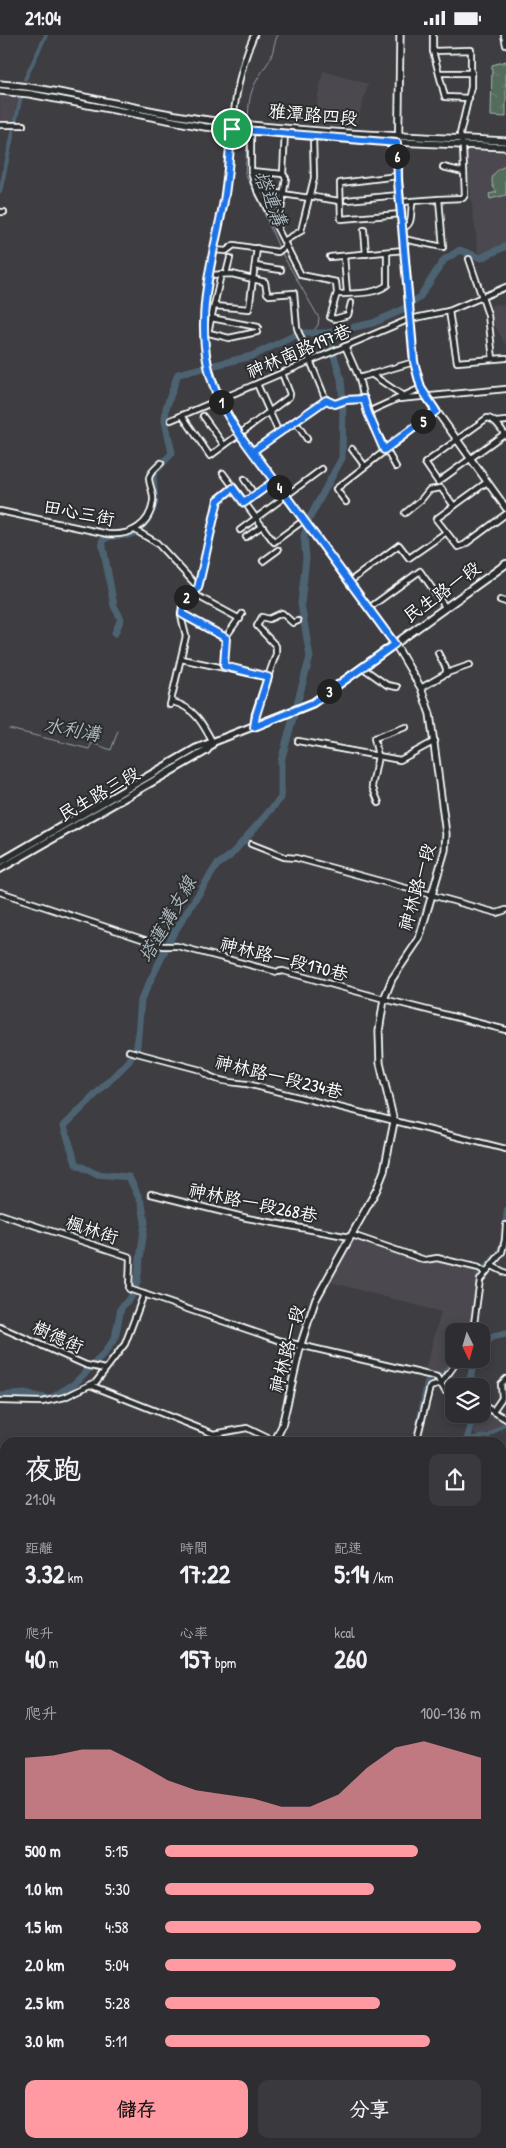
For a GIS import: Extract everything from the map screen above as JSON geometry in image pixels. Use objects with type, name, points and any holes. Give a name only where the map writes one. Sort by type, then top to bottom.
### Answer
[{"type":"main road","name":"民生路一段","points":[[363,668],[506,564]]},
{"type":"main road","name":"民生路三段","points":[[0,862],[179,758],[313,703],[363,668]]},
{"type":"main road","name":"民生路三段","points":[[0,869],[206,751],[213,743]]},
{"type":"street","points":[[254,35],[246,55],[232,126],[224,198],[209,275],[204,317],[207,360],[220,399],[240,433],[395,644]]},
{"type":"street","points":[[400,35],[397,139],[398,176],[414,362],[421,388],[425,395],[506,508]]},
{"type":"street","points":[[433,35],[433,51],[445,97],[469,98]]},
{"type":"street","points":[[504,35],[506,45]]},
{"type":"street","points":[[400,202],[463,198],[464,172],[461,142],[472,73],[471,50],[433,51]]},
{"type":"street","points":[[439,73],[472,73]]},
{"type":"street","name":"雅潭路四段","points":[[0,84],[31,87],[251,131],[285,130],[313,136],[461,142],[506,147]]},
{"type":"street","name":"雅潭路四段","points":[[0,91],[30,94],[205,127],[232,126],[397,139]]},
{"type":"street","points":[[0,125],[23,125]]},
{"type":"street","points":[[278,229],[286,178],[283,174],[285,130]]},
{"type":"street","points":[[251,131],[251,171],[257,190],[301,275],[336,282],[337,294],[330,317],[334,319],[348,315],[351,303]]},
{"type":"street","points":[[284,241],[301,231],[314,178],[313,136]]},
{"type":"street","name":"雅潭路四段","points":[[461,142],[506,141]]},
{"type":"street","points":[[443,167],[464,172]]},
{"type":"street","points":[[251,171],[283,174]]},
{"type":"street","points":[[398,176],[340,183],[339,201],[341,219],[401,214]]},
{"type":"street","points":[[257,190],[339,201]]},
{"type":"street","points":[[347,200],[399,195]]},
{"type":"street","points":[[403,239],[443,247],[439,199]]},
{"type":"street","points":[[402,228],[407,227],[411,222],[413,201]]},
{"type":"street","points":[[364,230],[366,254]]},
{"type":"street","points":[[214,250],[226,251],[234,245],[278,252],[286,247]]},
{"type":"street","points":[[214,306],[249,309],[257,249]]},
{"type":"street","points":[[330,257],[404,250]]},
{"type":"street","points":[[337,294],[363,292],[387,285],[387,251]]},
{"type":"street","points":[[344,256],[347,293]]},
{"type":"street","points":[[206,333],[230,258]]},
{"type":"street","points":[[469,259],[488,315],[493,359]]},
{"type":"street","points":[[255,266],[281,269]]},
{"type":"street","points":[[209,275],[224,274],[266,283],[269,295],[294,293],[297,328],[326,400],[335,404],[346,400],[364,399]]},
{"type":"street","name":"神林南路197巷","points":[[171,420],[330,353],[410,315],[449,311],[506,287]]},
{"type":"street","points":[[449,311],[457,362],[506,358]]},
{"type":"street","points":[[206,333],[229,338],[258,330],[211,318]]},
{"type":"street","points":[[345,346],[359,378],[368,413],[384,450],[396,467]]},
{"type":"street","points":[[359,378],[414,362]]},
{"type":"street","points":[[182,415],[210,456],[289,397],[290,394],[282,373]]},
{"type":"street","points":[[371,374],[406,397]]},
{"type":"street","points":[[257,384],[280,433]]},
{"type":"street","points":[[406,397],[421,388]]},
{"type":"street","points":[[368,413],[406,397],[506,389]]},
{"type":"street","points":[[253,451],[326,400]]},
{"type":"street","points":[[346,502],[336,489],[364,465],[436,411]]},
{"type":"street","points":[[203,416],[224,445]]},
{"type":"street","points":[[484,419],[492,419],[496,422],[505,435],[438,482],[424,463],[484,419]]},
{"type":"street","points":[[296,421],[308,439]]},
{"type":"street","points":[[496,422],[506,421]]},
{"type":"street","points":[[352,449],[364,465]]},
{"type":"street","name":"田心三街","points":[[0,511],[121,535],[135,531],[149,513],[153,501],[149,478],[151,473],[161,463]]},
{"type":"street","points":[[240,529],[322,469]]},
{"type":"street","points":[[223,473],[274,542],[305,520]]},
{"type":"street","points":[[244,479],[255,495]]},
{"type":"street","points":[[244,503],[274,481]]},
{"type":"street","points":[[487,482],[436,519],[445,533],[458,547],[464,545],[506,514]]},
{"type":"street","points":[[213,743],[198,717],[185,705],[171,703],[186,636],[182,614],[184,598],[198,588],[218,500],[233,488]]},
{"type":"street","points":[[404,513],[429,490],[441,488],[454,505]]},
{"type":"street","points":[[246,537],[262,526]]},
{"type":"street","points":[[135,531],[157,543],[186,575],[196,583],[198,588]]},
{"type":"street","points":[[349,582],[399,545],[409,558],[445,533]]},
{"type":"street","points":[[263,561],[278,550]]},
{"type":"street","points":[[369,608],[420,571],[446,608]]},
{"type":"street","points":[[192,593],[240,619]]},
{"type":"street","points":[[500,600],[506,603]]},
{"type":"street","points":[[254,727],[256,715],[276,655],[276,646],[258,626],[262,617],[269,619],[282,613],[293,623],[298,621]]},
{"type":"street","points":[[182,614],[226,638]]},
{"type":"street","points":[[224,666],[226,638],[242,614]]},
{"type":"street","name":"神林路一段","points":[[276,1437],[282,1426],[301,1344],[314,1301],[377,1189],[384,1171],[394,1123],[380,1063],[379,1031],[384,999],[392,979],[419,939],[446,843],[435,741],[430,715],[421,688],[395,644]]},
{"type":"street","points":[[438,653],[446,668],[446,674]]},
{"type":"street","points":[[181,659],[224,666],[268,677]]},
{"type":"street","points":[[421,688],[446,674],[470,665]]},
{"type":"street","points":[[363,668],[388,685],[397,687]]},
{"type":"street","points":[[379,803],[372,787],[378,756],[374,738],[406,727]]},
{"type":"street","points":[[298,741],[400,760],[435,741]]},
{"type":"street","points":[[251,843],[284,857],[296,858],[431,893],[497,913],[506,910]]},
{"type":"street","name":"神林路一段170巷","points":[[0,892],[163,946],[177,946],[277,972],[283,971],[321,980],[384,999],[506,1030]]},
{"type":"street","name":"神林路一段234巷","points":[[129,1051],[202,1070],[208,1076],[226,1082],[246,1084],[394,1123],[506,1149]]},
{"type":"street","name":"神林路一段268巷","points":[[151,1194],[247,1218],[351,1236],[410,1256],[425,1260],[437,1258],[479,1268],[485,1272]]},
{"type":"street","name":"楓林街","points":[[0,1214],[130,1257],[129,1289],[144,1294]]},
{"type":"street","points":[[474,1323],[480,1279],[492,1266],[504,1245],[506,1225]]},
{"type":"street","points":[[492,1266],[506,1273]]},
{"type":"street","points":[[0,1401],[42,1402],[65,1397],[96,1382],[125,1345],[144,1294],[278,1340],[437,1377],[445,1391]]},
{"type":"street","name":"樹德街","points":[[0,1327],[86,1365],[105,1369]]},
{"type":"street","points":[[418,1437],[430,1387],[440,1384],[452,1368]]},
{"type":"street","points":[[493,1411],[504,1396],[501,1384],[506,1379]]},
{"type":"street","points":[[90,1385],[214,1433],[247,1428],[264,1437]]},
{"type":"street","points":[[490,1409],[506,1419]]},
{"type":"shaded area","points":[[323,71],[368,84],[356,127],[312,125]]},
{"type":"shaded area","points":[[0,94],[18,95],[13,122],[0,122]]},
{"type":"shaded area","points":[[465,149],[506,151],[506,244],[483,255],[478,252]]},
{"type":"shaded area","points":[[496,304],[506,305],[506,346],[488,312]]},
{"type":"shaded area","points":[[354,1238],[423,1260],[428,1257],[479,1273],[470,1323],[445,1323],[445,1368],[448,1368],[441,1379],[424,1374],[441,1312],[330,1282]]},
{"type":"shaded area","points":[[490,1412],[506,1422],[489,1433],[479,1436],[474,1433],[473,1423],[490,1423]]},
{"type":"green space","points":[[506,61],[506,117],[491,116],[492,65]]},
{"type":"green space","points":[[506,166],[506,195],[490,199],[489,194],[497,192],[492,184],[493,176],[498,170]]},
{"type":"waterway","points":[[25,79],[46,35]]},
{"type":"waterway","name":"塔連溝","points":[[248,124],[252,90],[271,58],[278,35]]},
{"type":"waterway","points":[[0,192],[21,96]]},
{"type":"waterway","name":"塔連溝","points":[[248,133],[245,174],[279,248]]},
{"type":"waterway","points":[[152,511],[155,502],[153,474],[172,453],[165,421],[166,408],[178,374],[252,356],[300,333],[327,333],[373,323],[400,311],[419,298],[444,260],[460,250],[481,258],[506,246]]},
{"type":"waterway","name":"塔連溝","points":[[281,252],[319,318],[318,325],[312,333]]},
{"type":"waterway","name":"塔蓮溝支線","points":[[0,1396],[24,1394],[50,1399],[74,1384],[103,1355],[115,1338],[121,1308],[133,1294],[137,1282],[145,1222],[142,1204],[129,1177],[96,1174],[76,1164],[64,1126],[129,1061],[137,1047],[141,1000],[173,934],[217,865],[230,856],[281,798],[281,761],[310,657],[301,604],[306,558],[304,536],[309,519],[342,458],[343,403],[341,379],[327,333]]},
{"type":"waterway","points":[[115,633],[121,619],[114,606],[102,541],[107,537],[134,533],[147,520]]},
{"type":"waterway","name":"水利溝","points":[[9,729],[89,749],[92,743],[111,750],[118,731]]},
{"type":"waterway","points":[[473,1323],[480,1272],[497,1254],[502,1243],[506,1209]]},
{"type":"waterway","points":[[490,1339],[506,1334]]},
{"type":"waterway","points":[[415,1437],[426,1382],[436,1383],[447,1368]]},
{"type":"waterway","points":[[470,1378],[472,1368]]},
{"type":"waterway","points":[[468,1437],[471,1423]]},
{"type":"waterway","points":[[481,1437],[489,1436],[506,1423]]},
{"type":"route","points":[[232,129],[397,143],[398,181],[414,362],[421,388],[436,411],[384,450],[364,399],[346,400],[335,404],[326,400],[253,451],[395,644],[313,703],[254,727],[268,677],[224,666],[223,646],[226,638],[182,614],[184,598],[198,588],[218,500],[233,488],[244,503],[274,481],[240,433],[220,399],[213,383],[207,360],[204,317],[205,302],[224,198],[232,129]]}]
